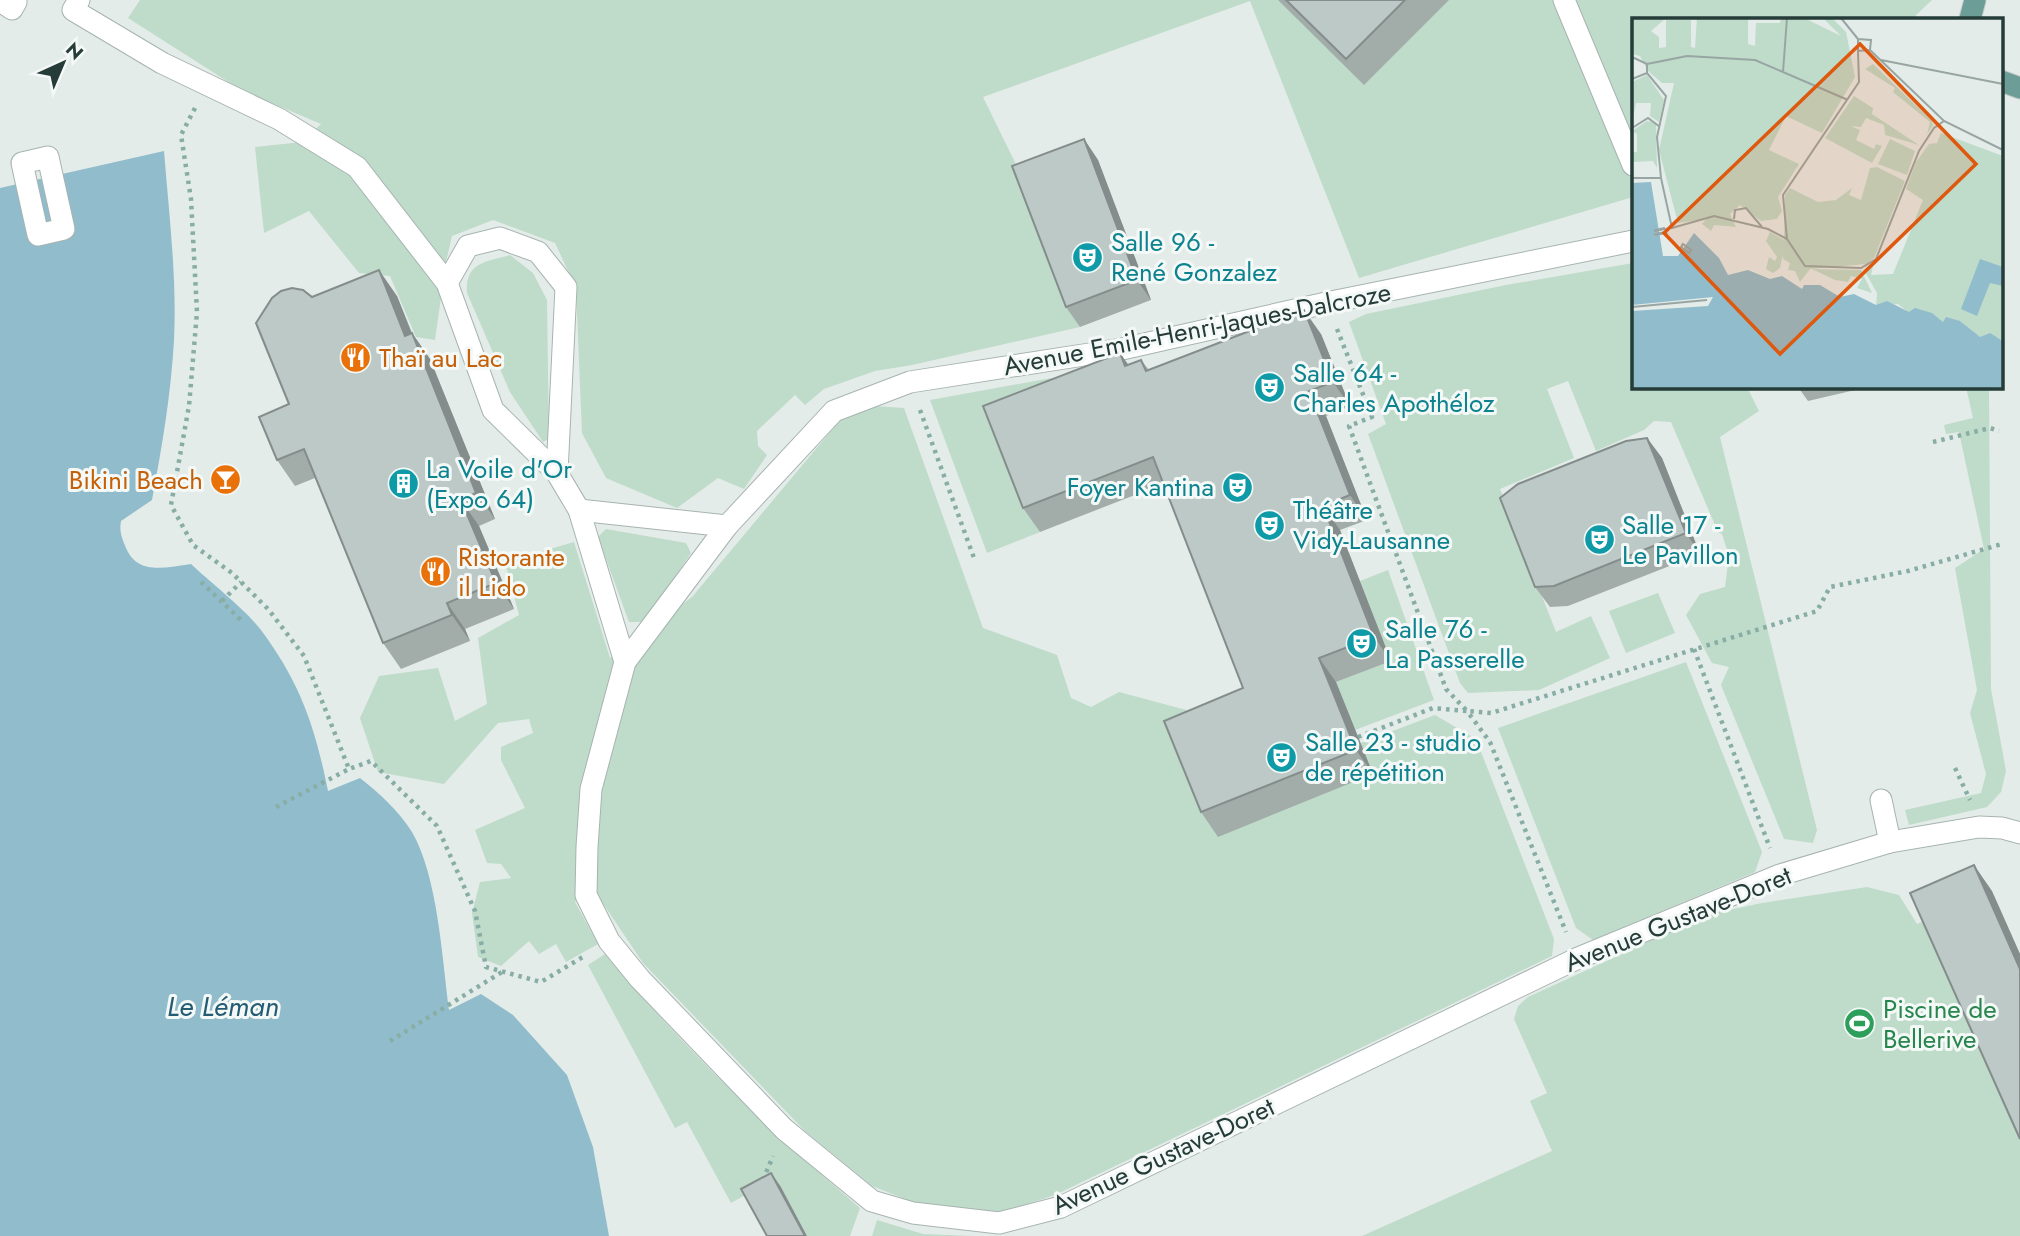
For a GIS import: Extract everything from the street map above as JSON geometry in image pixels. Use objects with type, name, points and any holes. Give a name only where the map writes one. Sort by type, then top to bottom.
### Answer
[{"type":"main road","points":[[1970,18],[1975,0]]},
{"type":"main road","points":[[2002,81],[2020,88]]},
{"type":"street","points":[[0,1],[12,9],[16,2],[12,0]]},
{"type":"street","points":[[79,0],[73,10],[162,63],[279,120],[357,167],[447,284],[493,410],[557,472],[579,510],[625,662]]},
{"type":"street","points":[[1564,0],[1632,163]]},
{"type":"street","points":[[447,284],[468,246],[500,238],[538,252],[566,287],[557,472]]},
{"type":"street","name":"Avenue Emile-Henri-Jaques-Dalcroze","points":[[625,662],[727,526],[834,411],[910,383],[1122,349],[1326,303],[1632,242]]},
{"type":"street","points":[[579,510],[727,526]]},
{"type":"street","name":"Avenue Gustave-Doret","points":[[625,662],[591,789],[587,847],[586,895],[609,941],[640,979],[784,1129],[872,1201],[913,1213],[999,1223],[1061,1207],[1576,959],[1780,875],[1890,842],[1979,827],[2002,828],[2020,833]]},
{"type":"street","points":[[1881,800],[1890,842]]},
{"type":"path","points":[[207,86],[181,135],[191,199],[197,312],[189,406],[171,505],[193,545],[241,582],[268,609],[304,656],[349,769]]},
{"type":"path","points":[[1326,303],[1372,417],[1349,426],[1446,689],[1467,711],[1490,742],[1576,959]]},
{"type":"path","points":[[910,383],[974,558]]},
{"type":"path","points":[[1933,442],[1990,428],[1999,431]]},
{"type":"path","points":[[1358,737],[1433,708],[1491,713],[1817,611],[1830,587],[1908,571],[2002,544]]},
{"type":"path","points":[[201,582],[241,620]]},
{"type":"path","points":[[222,602],[241,582]]},
{"type":"path","points":[[1694,649],[1780,875]]},
{"type":"path","points":[[276,807],[349,769],[371,761],[437,826],[475,911],[486,967],[541,982],[609,941]]},
{"type":"path","points":[[390,1041],[502,971]]},
{"type":"green space","points":[[140,0],[1932,0],[1913,18],[1632,18],[1632,197],[1359,278],[1250,1],[983,97],[1027,187],[1080,327],[875,371],[824,389],[805,405],[795,395],[757,431],[758,446],[767,455],[744,489],[718,478],[677,508],[606,478],[582,433],[576,288],[555,243],[493,220],[452,236],[435,340],[416,337],[390,276],[359,273],[309,211],[264,233],[255,147],[302,142],[321,124],[241,90],[128,18]]},
{"type":"green space","points":[[510,255],[533,273],[547,300],[549,439],[543,442],[510,392],[467,293],[467,283],[473,269],[485,262]]},
{"type":"green space","points":[[1632,263],[1632,388],[1748,388],[1759,411],[1720,437],[1817,830],[1813,843],[1784,839],[1721,685],[1729,667],[1712,663],[1686,615],[1700,594],[1725,587],[1729,556],[1722,534],[1718,532],[1671,422],[1654,421],[1644,430],[1596,451],[1568,381],[1547,389],[1574,458],[1500,489],[1556,632],[1591,616],[1610,658],[1539,690],[1468,693],[1460,683],[1368,434],[1386,424],[1349,322],[1366,314],[1506,285]]},
{"type":"green space","points":[[1096,370],[1001,431],[1040,532],[987,553],[930,400]]},
{"type":"green space","points":[[1966,388],[1989,388],[1991,689],[2006,771],[2001,792],[1987,807],[1909,825],[1905,810],[1981,793],[1986,774],[1970,713],[1977,690],[1955,568],[1984,549],[1959,432],[1946,434],[1944,425],[1973,418]]},
{"type":"green space","points":[[874,406],[904,408],[983,628],[1057,655],[1071,698],[1091,707],[1119,692],[1235,723],[1361,743],[1435,715],[1476,739],[1554,939],[1552,956],[1055,1195],[994,1215],[918,1204],[872,1186],[805,1131],[643,963],[596,893],[581,893],[575,902],[598,944],[566,962],[556,944],[539,954],[529,941],[501,966],[478,957],[472,913],[480,882],[511,878],[501,864],[487,863],[475,830],[525,808],[501,760],[501,747],[533,733],[529,719],[498,723],[444,784],[378,772],[360,718],[379,676],[438,668],[455,721],[487,704],[478,638],[519,615],[505,562],[574,542],[610,658],[692,597],[841,419]]},
{"type":"green space","points":[[606,529],[686,543],[691,553],[645,622],[629,622],[598,537]]},
{"type":"green space","points":[[1388,570],[1434,700],[1355,730],[1336,682],[1390,661],[1360,581]]},
{"type":"green space","points":[[1658,593],[1675,633],[1626,653],[1609,611]]},
{"type":"green space","points":[[1686,662],[1762,852],[1755,872],[1593,940],[1576,928],[1498,728]]},
{"type":"green space","name":"Piscine de Bellerive","points":[[1867,887],[1899,895],[1917,924],[1992,891],[2020,954],[2020,1236],[1362,1236],[1552,1151],[1530,1101],[1547,1093],[1514,1019],[1518,1006],[1528,997],[1709,914]]},
{"type":"green space","points":[[605,954],[727,1087],[860,1208],[850,1236],[807,1236],[781,1187],[763,1185],[731,1203],[687,1122],[675,1128],[588,965]]},
{"type":"green space","points":[[877,1220],[923,1234],[974,1236],[872,1236]]},
{"type":"water","name":"Le Léman","points":[[164,151],[174,293],[171,380],[152,500],[121,521],[122,538],[126,548],[131,557],[145,566],[163,568],[191,564],[246,614],[275,650],[305,707],[318,746],[328,791],[360,778],[407,824],[421,850],[428,871],[449,1010],[481,994],[513,1015],[567,1075],[593,1147],[609,1236],[0,1236],[0,188]]},
{"type":"building","points":[[1286,0],[1405,0],[1346,59]]},
{"type":"building","points":[[1084,139],[1137,280],[1066,307],[1012,166]]},
{"type":"building","name":"La Voile d'Or (Expo 64)","points":[[379,270],[405,336],[412,333],[476,493],[461,500],[496,583],[447,603],[452,615],[383,643],[304,449],[277,460],[259,417],[289,404],[256,323],[272,298],[281,291],[292,288],[303,290],[312,297]]},
{"type":"building","name":"Théâtre Vidy-Lausanne","points":[[1304,310],[1333,382],[1309,391],[1350,495],[1323,506],[1374,637],[1319,658],[1356,750],[1201,812],[1164,721],[1243,688],[1153,457],[1023,508],[983,406],[1120,353],[1125,366],[1141,360],[1146,371]]},
{"type":"building","points":[[1647,438],[1686,533],[1554,586],[1535,587],[1500,498],[1518,484],[1626,441]]},
{"type":"building","points":[[1974,865],[2020,969],[2020,1139],[1910,893]]},
{"type":"building","points":[[771,1173],[805,1236],[767,1236],[741,1189]]},
{"type":"place","name":"Salle 96 - René Gonzalez","points":[[1088,257]]},
{"type":"place","name":"Thaï au Lac","points":[[356,358]]},
{"type":"place","name":"Salle 64 - Charles Apothéloz","points":[[1270,388]]},
{"type":"place","name":"Bikini Beach","points":[[226,480]]},
{"type":"place","name":"La Voile d'Or (Expo 64)","points":[[403,484]]},
{"type":"place","name":"Foyer Kantina","points":[[1237,487]]},
{"type":"place","name":"Théâtre Vidy-Lausanne","points":[[1270,525]]},
{"type":"place","name":"Salle 17 - Le Pavillon","points":[[1599,540]]},
{"type":"place","name":"Ristorante il Lido","points":[[435,572]]},
{"type":"place","name":"Salle 76 - La Passerelle","points":[[1362,644]]},
{"type":"place","name":"Salle 23 - studio de répétition","points":[[1282,757]]},
{"type":"place","name":"Piscine de Bellerive","points":[[1860,1024]]}]
